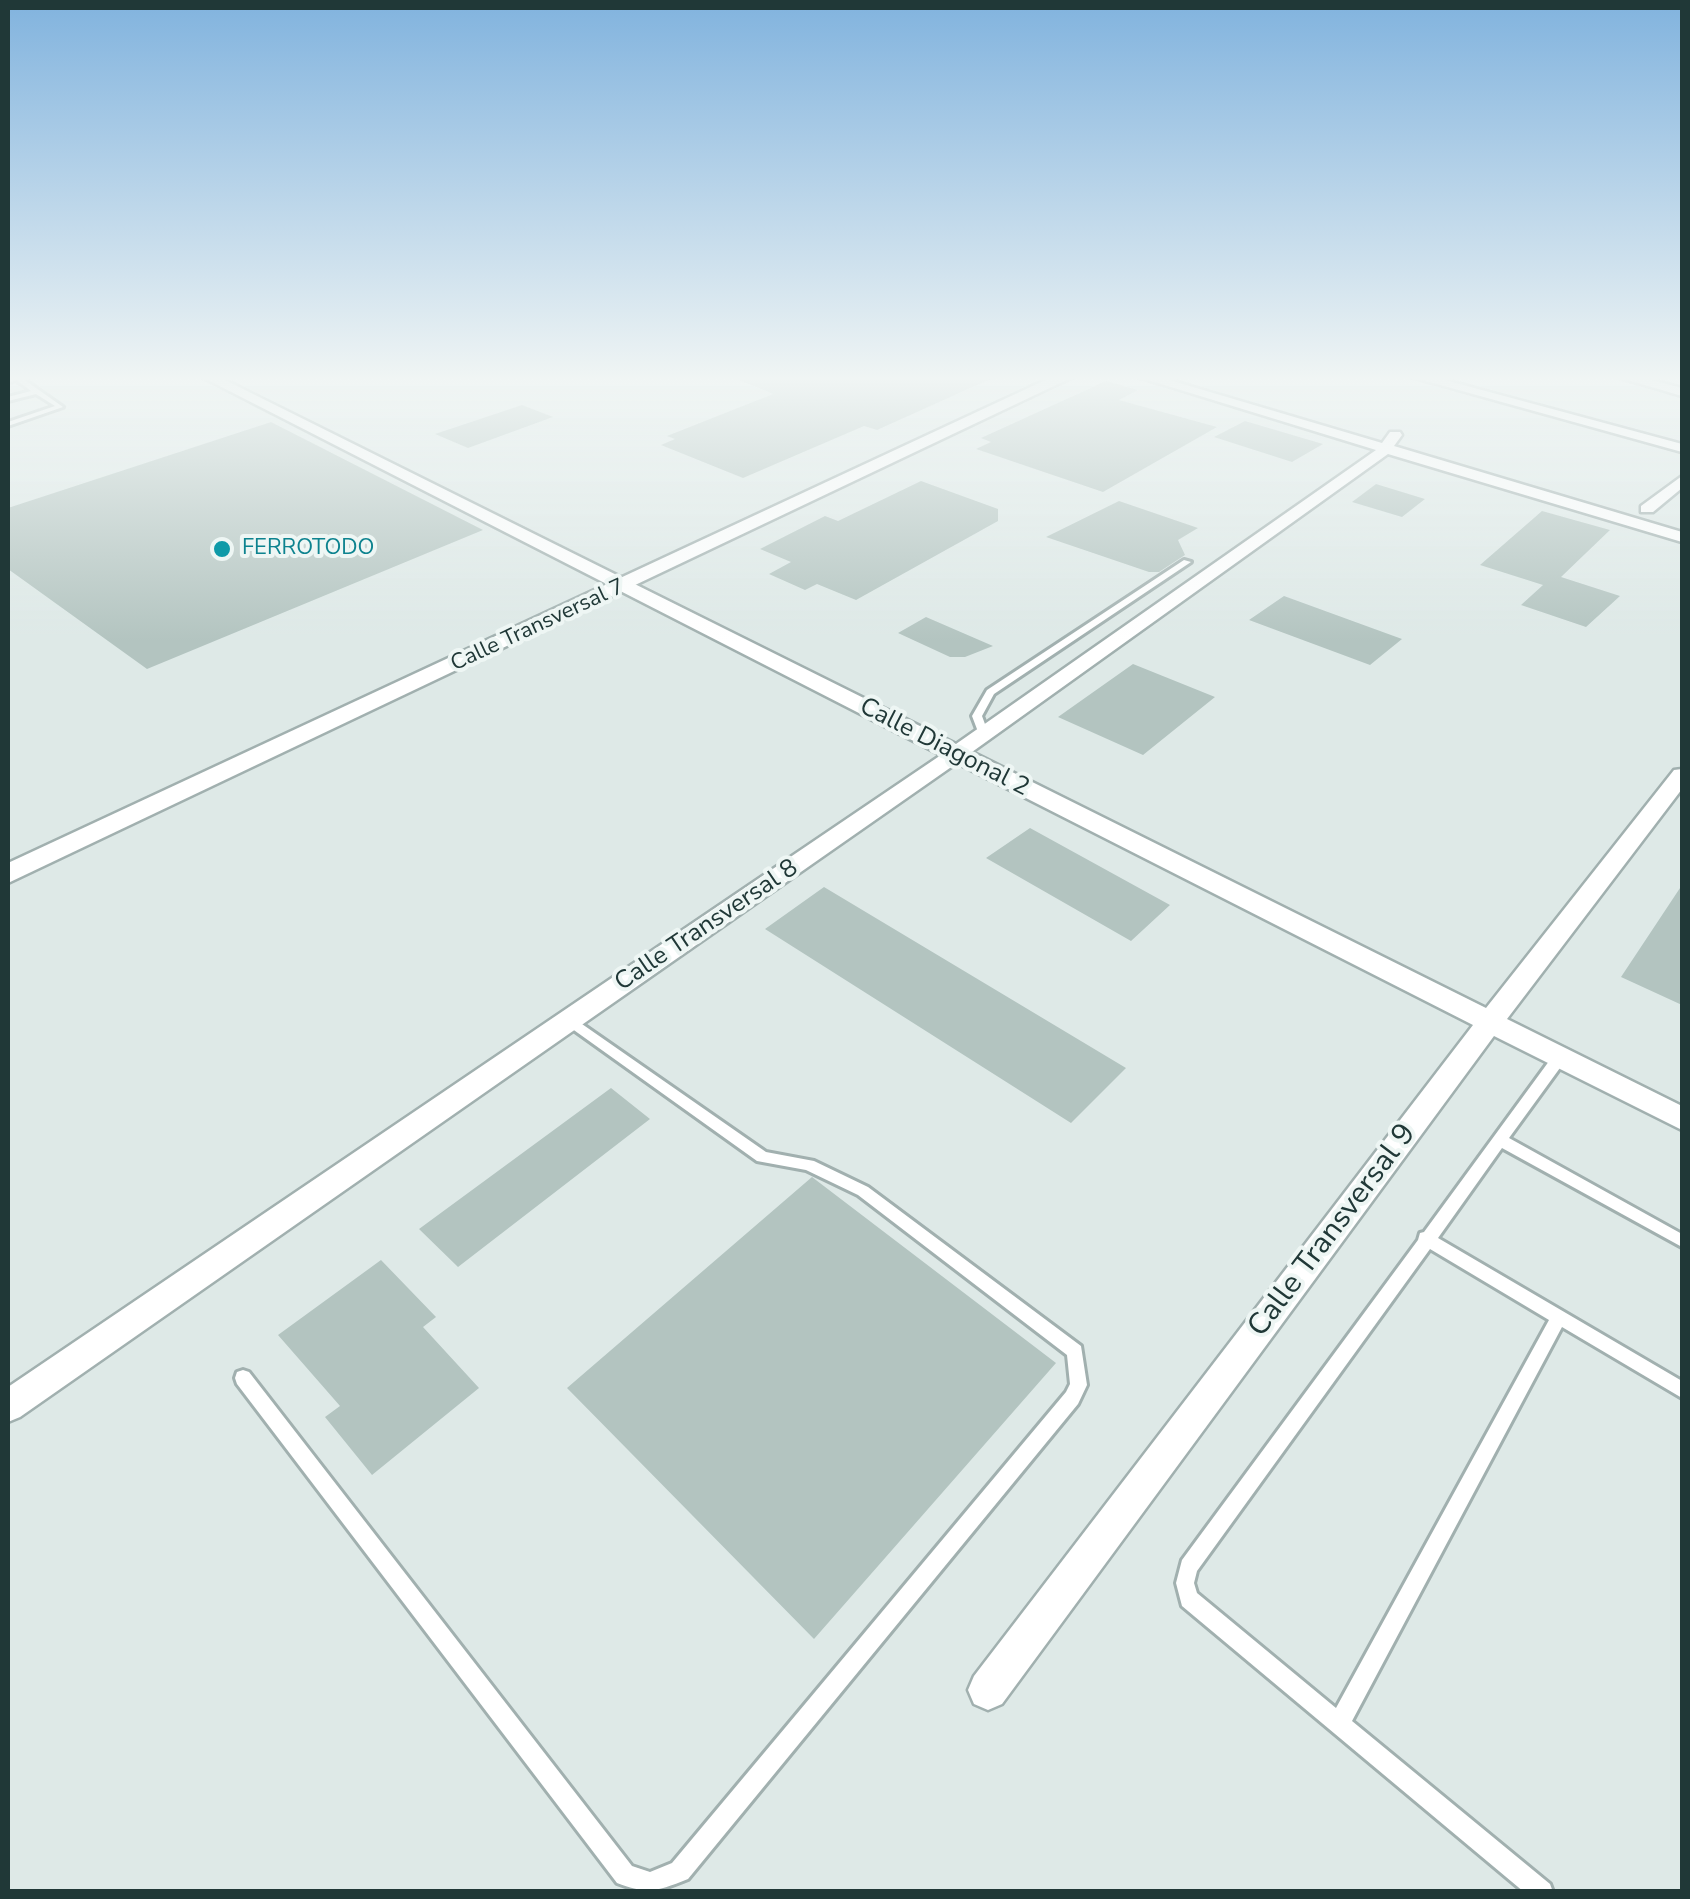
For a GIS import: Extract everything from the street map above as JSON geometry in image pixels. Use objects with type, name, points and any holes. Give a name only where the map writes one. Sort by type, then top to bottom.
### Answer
[{"type":"street","name":"Calle Diagonal 2","points":[[383,465],[1682,1118]]},
{"type":"street","name":"Calle Transversal 7","points":[[8,874],[881,465]]},
{"type":"street","name":"Calle Transversal 8","points":[[8,1406],[956,754],[1366,465]]},
{"type":"street","points":[[1463,465],[1682,538]]},
{"type":"street","points":[[1482,465],[1682,520]]},
{"type":"street","points":[[1648,509],[1682,481]]},
{"type":"street","name":"Calle Transversal 9","points":[[988,1690],[1490,1022],[1682,775]]},
{"type":"lane","points":[[984,734],[977,716],[990,692],[1187,562]]},
{"type":"lane","points":[[243,1378],[626,1875],[650,1883],[680,1871],[1072,1398],[1079,1385],[1075,1351],[863,1191],[809,1165],[762,1157],[570,1020]]},
{"type":"lane","points":[[1542,1892],[1190,1599],[1185,1583],[1190,1567],[1560,1057]]},
{"type":"lane","points":[[1501,1140],[1682,1241]]},
{"type":"lane","points":[[1426,1238],[1682,1390]]},
{"type":"lane","points":[[1340,1722],[1558,1318]]},
{"type":"building","name":"FERROTODO","points":[[141,465],[355,465],[483,530],[147,669],[8,569],[8,508]]},
{"type":"building","points":[[710,465],[774,465],[743,478]]},
{"type":"building","points":[[1022,465],[1151,465],[1103,492]]},
{"type":"building","points":[[921,481],[998,509],[998,521],[856,600],[817,584],[805,590],[769,574],[791,562],[760,549],[825,516],[838,521]]},
{"type":"building","points":[[1376,484],[1425,499],[1402,517],[1352,502]]},
{"type":"building","points":[[1119,501],[1198,528],[1178,540],[1185,555],[1159,572],[1149,572],[1046,537]]},
{"type":"building","points":[[1542,511],[1610,530],[1561,577],[1620,596],[1586,627],[1521,605],[1543,585],[1480,565]]},
{"type":"building","points":[[1284,596],[1402,639],[1370,665],[1249,620]]},
{"type":"building","points":[[926,617],[993,646],[965,657],[950,657],[898,633]]},
{"type":"building","points":[[1133,664],[1215,697],[1143,755],[1058,717]]},
{"type":"building","points":[[1030,828],[1170,905],[1131,941],[986,858]]},
{"type":"building","points":[[1682,885],[1682,1005],[1621,977]]},
{"type":"building","points":[[824,887],[1126,1068],[1071,1123],[765,929]]},
{"type":"building","points":[[611,1088],[650,1119],[458,1267],[419,1229]]},
{"type":"building","points":[[812,1177],[1056,1363],[814,1639],[567,1388]]},
{"type":"building","points":[[381,1260],[436,1317],[423,1327],[479,1388],[372,1475],[325,1417],[340,1406],[278,1335]]},
{"type":"place","name":"FERROTODO","points":[[222,549]]}]
